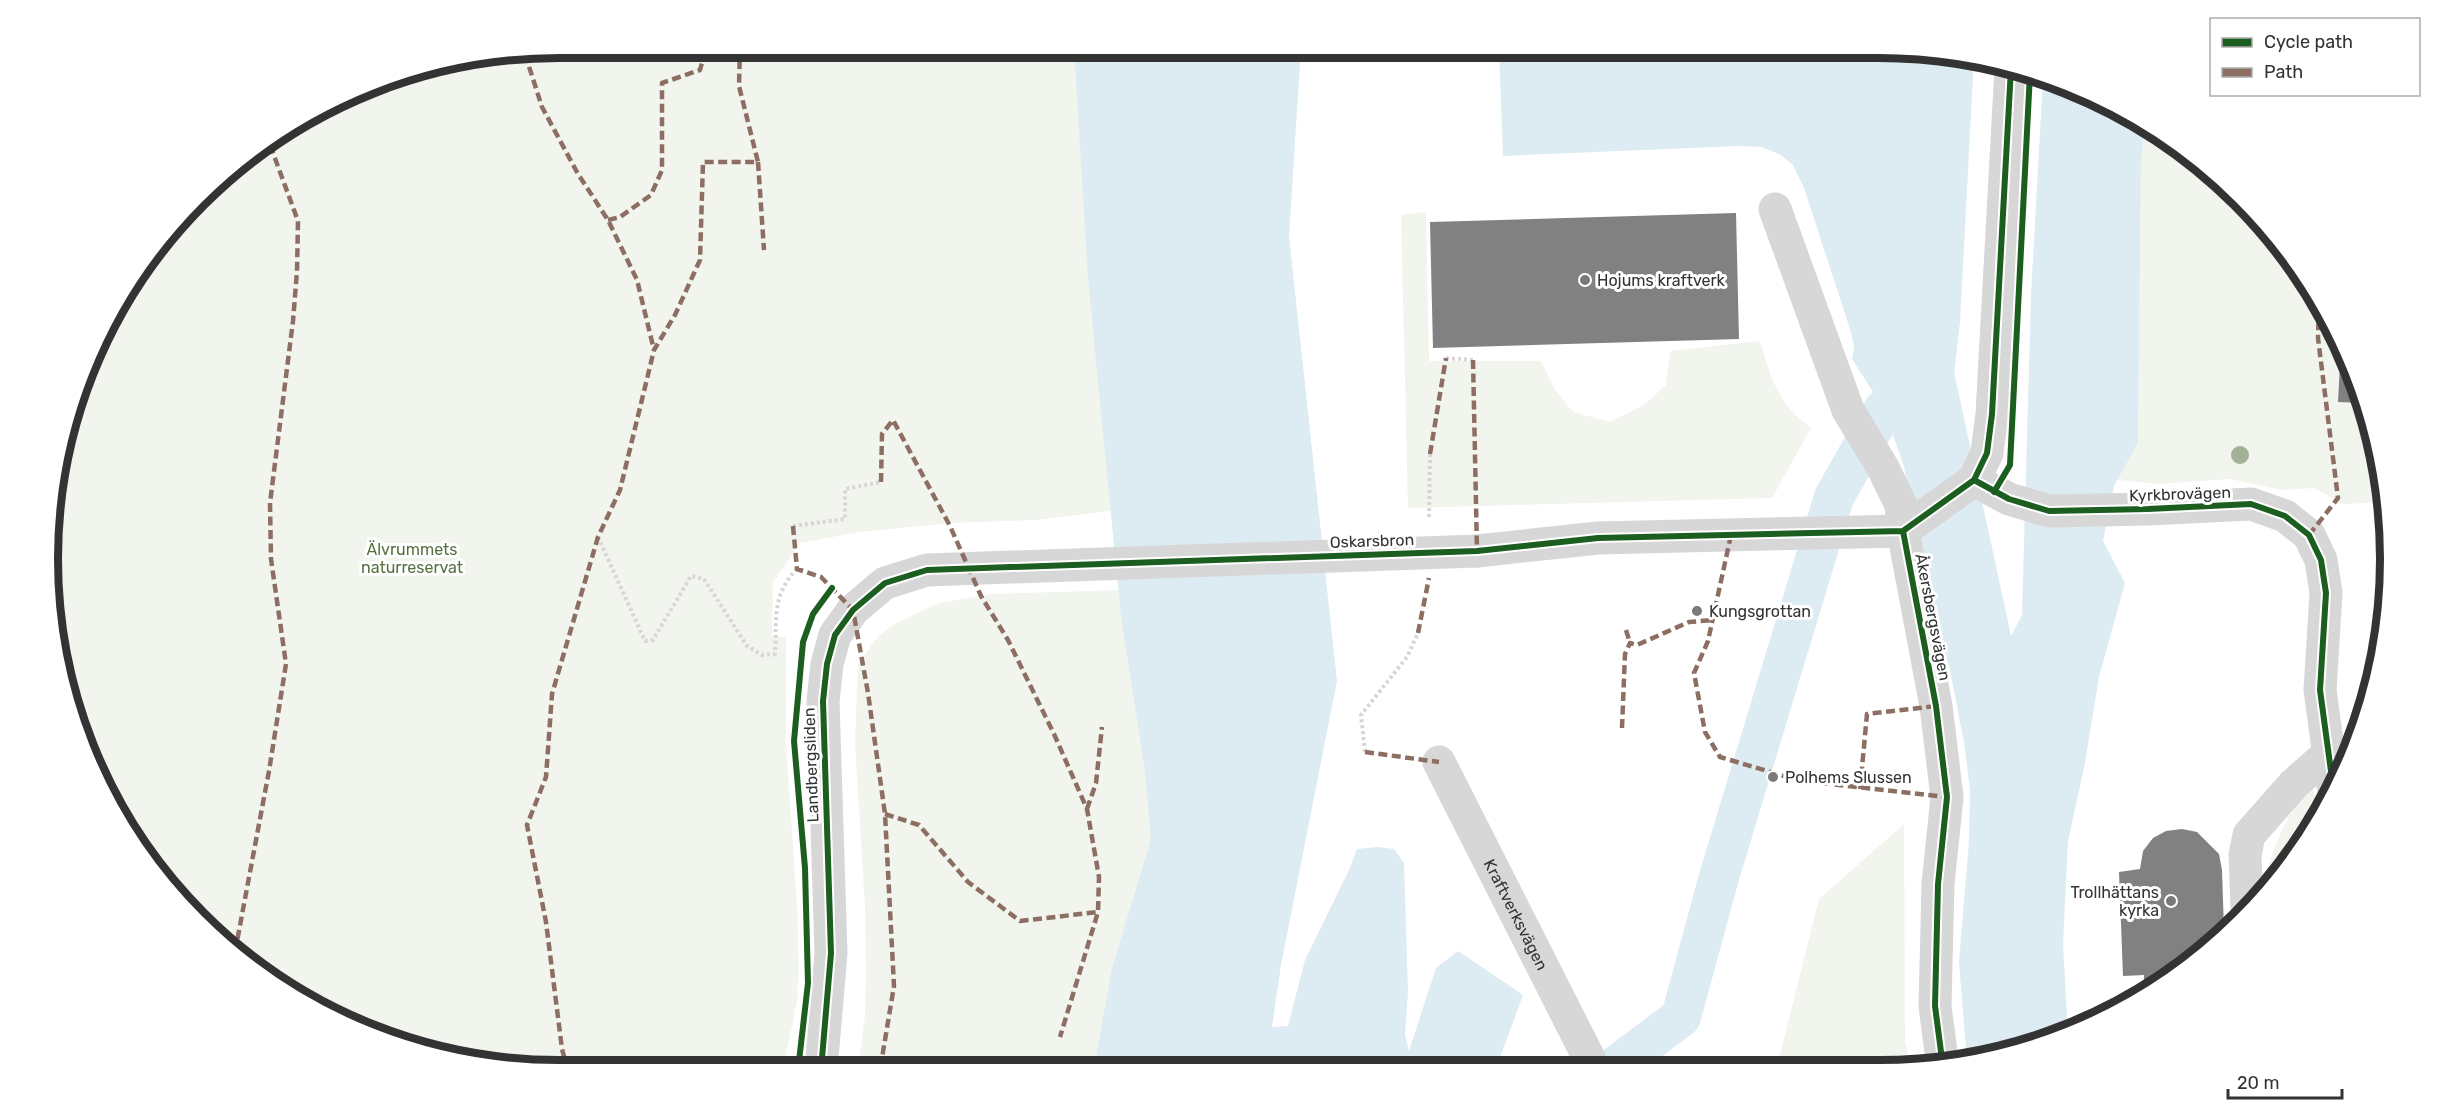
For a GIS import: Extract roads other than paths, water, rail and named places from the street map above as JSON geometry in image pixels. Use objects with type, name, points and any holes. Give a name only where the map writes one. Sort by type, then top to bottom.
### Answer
[{"type":"street","points":[[1896,530],[1973,489],[1987,453],[1992,414],[2011,77]]},
{"type":"street","name":"Åkersbergsvägen","points":[[1775,209],[1848,410],[1883,468],[1901,505],[1896,530],[1936,706],[1947,797],[1938,884],[1935,1006],[1942,1056]]},
{"type":"street","name":"Kyrkbrovägen","points":[[1973,489],[2049,511],[2251,504],[2285,516],[2309,535],[2321,560],[2326,593],[2320,690],[2331,774]]},
{"type":"street","name":"Oskarsbron","points":[[853,610],[885,583],[927,570],[1477,551],[1598,538],[1896,530]]},
{"type":"street","name":"Landbergsliden","points":[[822,1060],[831,953],[823,701],[827,664],[835,635],[853,610]]},
{"type":"street","points":[[2247,899],[2245,855],[2249,835],[2294,783],[2328,754]]},
{"type":"street","name":"Kraftverksvägen","points":[[1439,762],[1590,1060]]},
{"type":"waterway","points":[[1917,364],[1978,646]]},
{"type":"waterway","points":[[1624,1060],[1681,1017],[1719,877],[1834,497],[1884,409]]},
{"type":"place","name":"Hojums kraftverk","points":[[1585,280]]},
{"type":"place","name":"Kungsgrottan","points":[[1697,611]]},
{"type":"place","name":"Polhems Slussen","points":[[1773,777]]},
{"type":"place","name":"Trollhättans kyrka","points":[[2171,901]]},
{"type":"park label","name":"Älvrummets naturreservat","points":[[412,558]]}]
